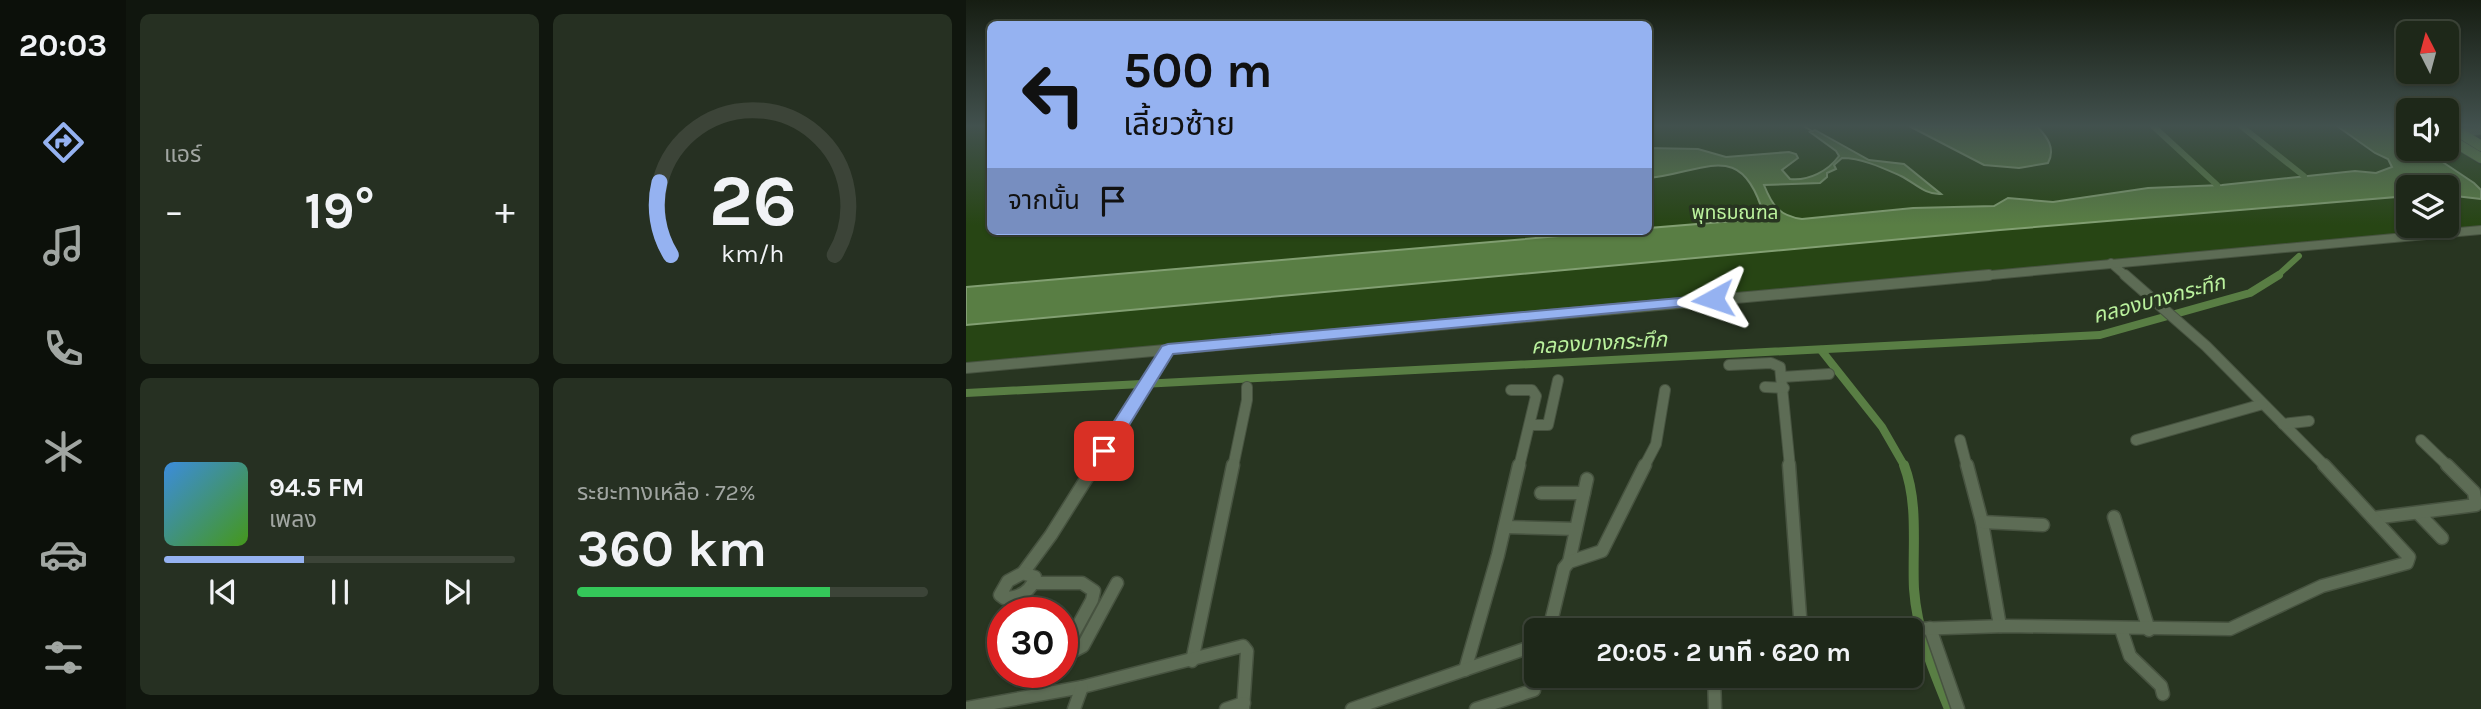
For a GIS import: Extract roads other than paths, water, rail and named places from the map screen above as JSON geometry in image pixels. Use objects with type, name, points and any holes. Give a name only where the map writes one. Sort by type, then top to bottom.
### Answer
[{"type":"street","points":[[966,368],[2118,269],[2481,230]]},
{"type":"street","points":[[1923,628],[2000,626],[2230,629],[2322,586],[2407,563],[2409,556],[2283,424],[2118,269]]},
{"type":"street","points":[[1023,573],[1031,573],[1035,577],[1029,590],[1012,599],[1000,595],[1006,582],[1023,573],[1051,535],[1168,349]]},
{"type":"street","points":[[1729,365],[1777,365],[1783,382],[1800,618]]},
{"type":"street","points":[[1765,387],[1829,374]]},
{"type":"street","points":[[1530,425],[1548,425],[1558,380]]},
{"type":"street","points":[[1192,661],[1247,400],[1247,387]]},
{"type":"street","points":[[1465,670],[1530,425],[1535,392],[1511,390]]},
{"type":"street","points":[[1569,562],[1595,555],[1609,542],[1659,435],[1665,390]]},
{"type":"street","points":[[2136,440],[2263,404]]},
{"type":"street","points":[[2283,424],[2309,421]]},
{"type":"street","points":[[1960,440],[1982,522],[2000,626]]},
{"type":"street","points":[[2373,517],[2419,514],[2473,506],[2477,502],[2474,492],[2421,440]]},
{"type":"street","points":[[1552,618],[1564,568],[1569,562],[1587,479]]},
{"type":"street","points":[[1541,493],[1584,493]]},
{"type":"street","points":[[2419,514],[2442,538]]},
{"type":"street","points":[[2114,517],[2149,630]]},
{"type":"street","points":[[1982,522],[2043,525]]},
{"type":"street","points":[[1505,527],[1576,529]]},
{"type":"street","points":[[1034,583],[1082,583],[1094,591],[1078,626]]},
{"type":"street","points":[[1078,650],[1083,646],[1117,583]]},
{"type":"street","points":[[1930,628],[1958,709]]},
{"type":"street","points":[[2121,629],[2130,656],[2161,686],[2163,694]]},
{"type":"street","points":[[966,708],[1083,687],[1192,661],[1238,646],[1246,647],[1244,706],[1226,709]]},
{"type":"street","points":[[1352,709],[1524,649]]},
{"type":"street","points":[[1074,709],[1083,687]]},
{"type":"street","points":[[1041,694],[1044,688]]},
{"type":"street","points":[[1714,688],[1715,709]]},
{"type":"street","points":[[1476,709],[1534,690]]},
{"type":"waterway","points":[[2189,159],[2217,185]]},
{"type":"waterway","points":[[2283,159],[2304,176]]},
{"type":"waterway","name":"คลองบางกระทึก","points":[[2276,277],[2299,256]]},
{"type":"waterway","name":"คลองบางกระทึก","points":[[966,393],[2100,335],[2250,293],[2276,277]]},
{"type":"waterway","points":[[1821,350],[1882,427],[1904,466]]},
{"type":"waterway","points":[[1904,466],[1912,495],[1914,589],[1918,620],[1949,709]]},
{"type":"park label","name":"พุทธมณฑล","points":[[1735,212]]}]
